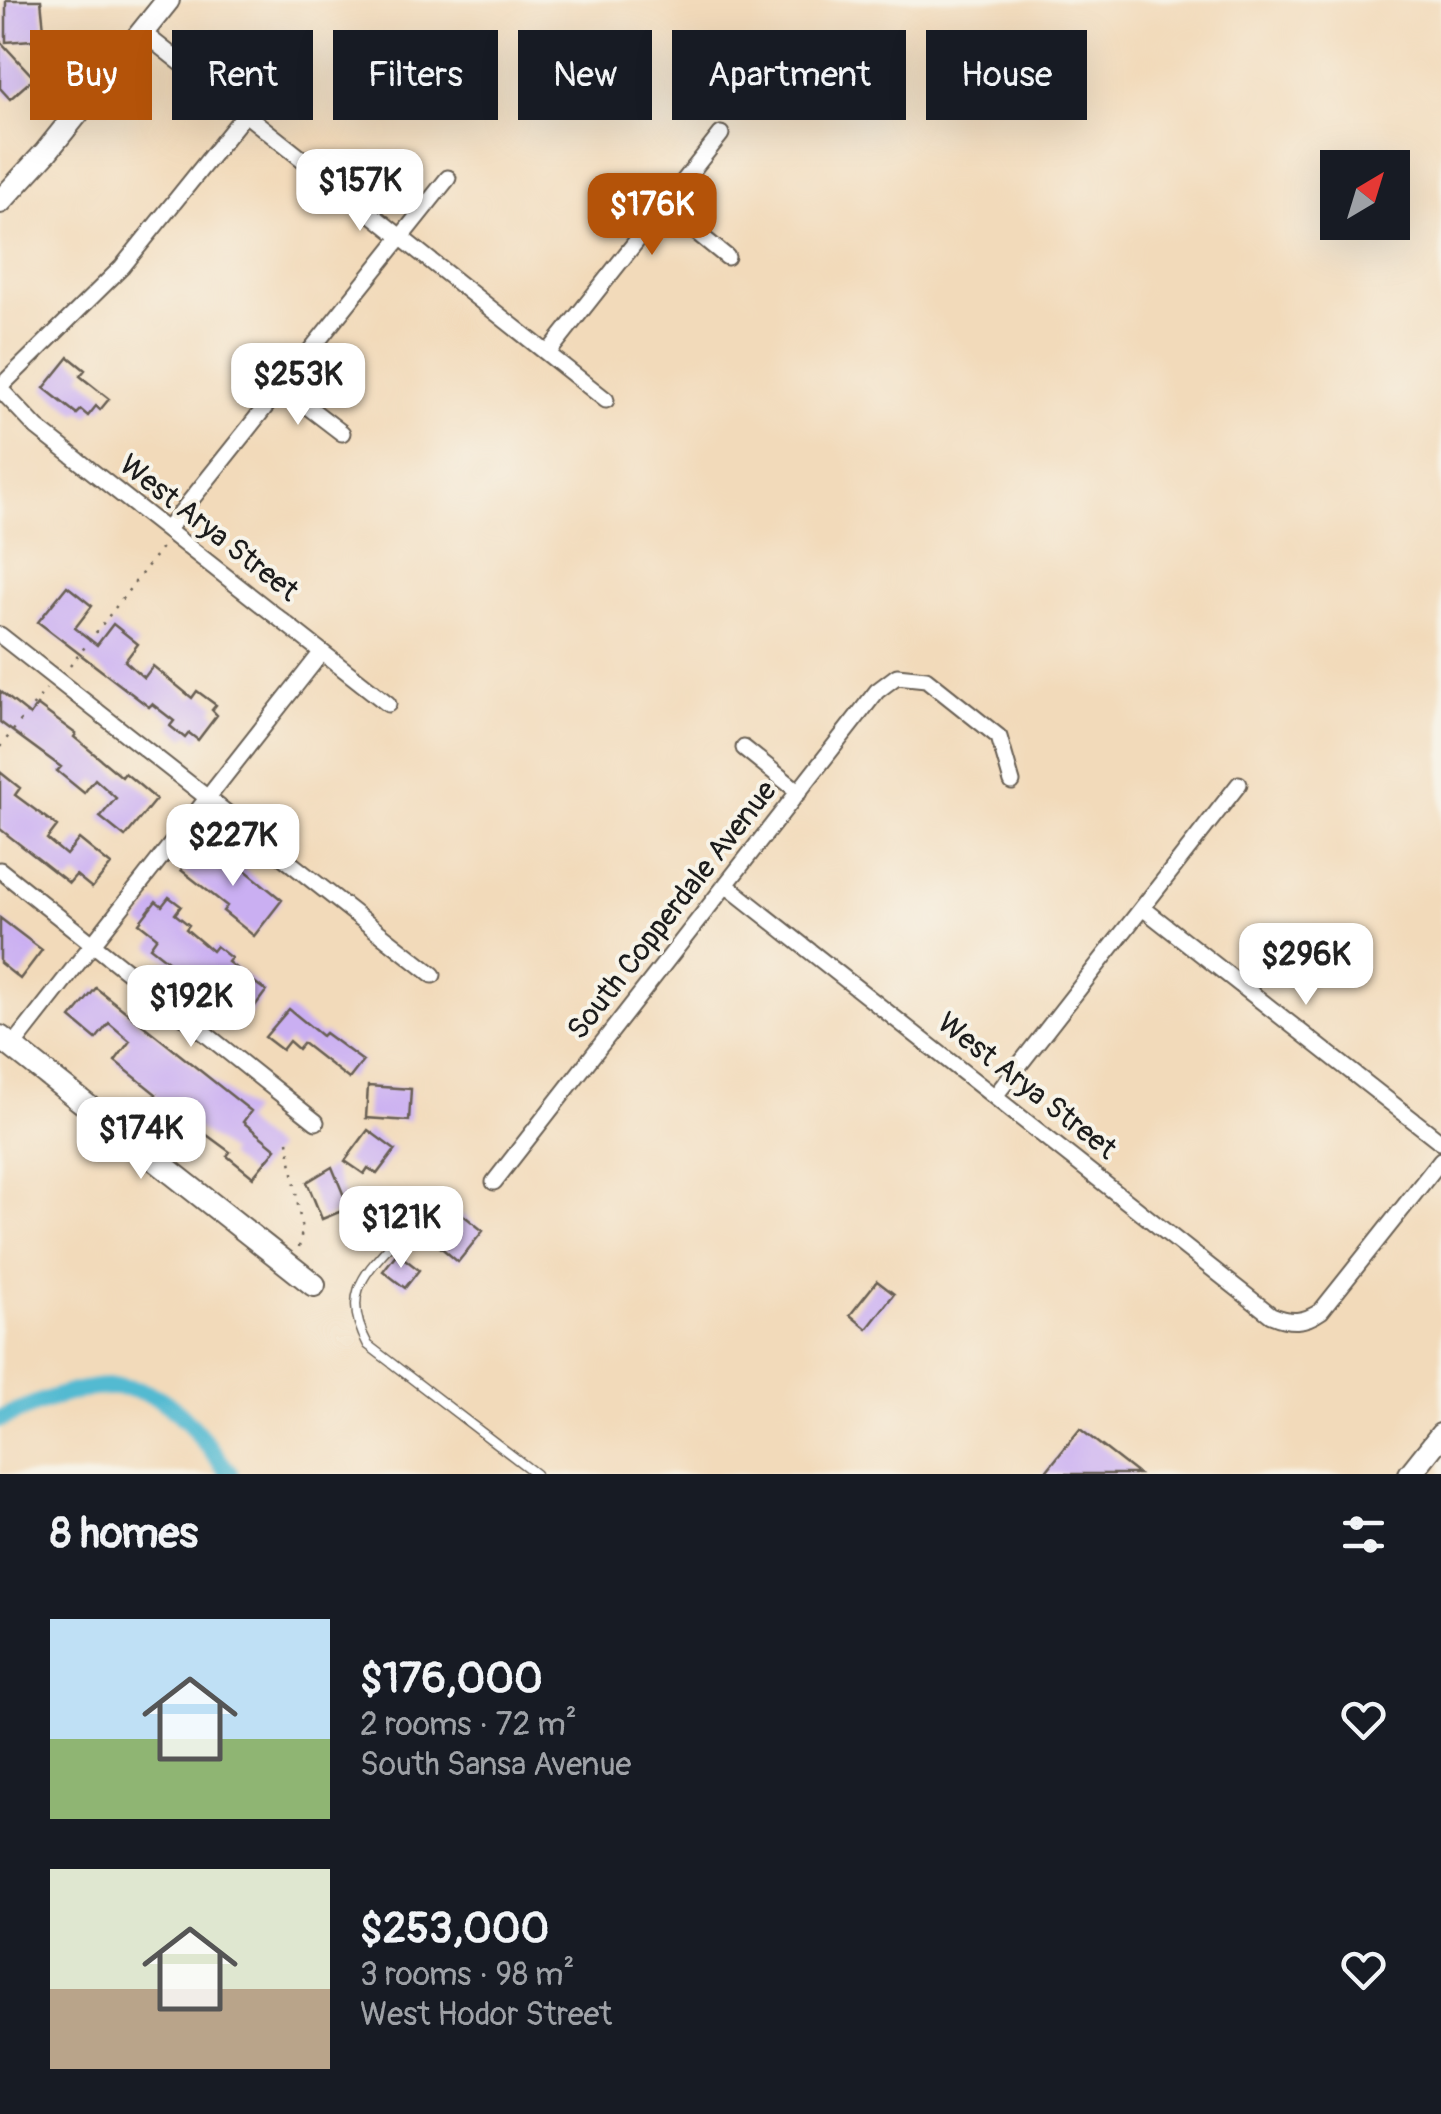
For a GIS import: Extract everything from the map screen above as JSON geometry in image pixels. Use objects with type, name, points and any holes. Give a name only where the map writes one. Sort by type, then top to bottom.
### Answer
[{"type":"street","points":[[144,30],[168,0]]},
{"type":"street","points":[[152,40],[172,56]]},
{"type":"street","points":[[0,202],[72,120]]},
{"type":"street","points":[[0,388],[122,266],[240,120]]},
{"type":"street","points":[[253,120],[606,400]]},
{"type":"street","points":[[548,354],[721,134]]},
{"type":"street","points":[[166,538],[448,178]]},
{"type":"street","points":[[664,206],[727,257]]},
{"type":"street","points":[[282,386],[342,433]]},
{"type":"street","name":"West Arya Street","points":[[0,388],[37,428],[166,538],[388,704]]},
{"type":"street","points":[[0,635],[433,975]]},
{"type":"street","points":[[314,1285],[6,1042],[93,944],[322,652]]},
{"type":"street","name":"South Copperdale Avenue","points":[[494,1182],[877,691],[897,676],[926,679],[998,737],[1012,782]]},
{"type":"street","points":[[744,748],[799,792]]},
{"type":"street","points":[[995,1096],[1238,784]]},
{"type":"street","points":[[0,870],[316,1122]]},
{"type":"street","name":"West Arya Street","points":[[726,884],[1271,1316],[1296,1322],[1321,1311],[1441,1160]]},
{"type":"street","points":[[1144,909],[1441,1142]]},
{"type":"street","points":[[1410,1474],[1441,1435]]},
{"type":"lane","points":[[402,1232],[356,1294],[354,1319],[368,1345],[536,1474]]},
{"type":"path","points":[[0,747],[45,690],[59,681],[166,538]]},
{"type":"path","points":[[288,1141],[302,1231],[302,1243],[296,1252]]},
{"type":"building","points":[[6,0],[41,0],[44,30],[30,30],[30,40],[6,42]]},
{"type":"building","points":[[0,41],[30,74],[30,82],[10,99],[0,88]]},
{"type":"building","points":[[69,357],[85,370],[80,376],[109,399],[88,416],[81,410],[77,414],[44,388]]},
{"type":"building","points":[[67,586],[92,606],[75,628],[97,645],[113,624],[138,644],[125,661],[144,678],[153,666],[192,698],[197,691],[216,705],[212,710],[217,715],[198,740],[189,733],[185,738],[170,726],[174,721],[152,704],[149,707],[38,622]]},
{"type":"building","points":[[0,691],[30,715],[37,705],[76,734],[74,737],[122,777],[125,773],[156,799],[125,837],[100,817],[116,798],[95,779],[84,793],[57,771],[61,767],[0,722]]},
{"type":"building","points":[[0,772],[20,788],[15,795],[57,826],[47,839],[66,855],[79,839],[111,865],[92,888],[76,875],[69,883],[0,829]]},
{"type":"building","points":[[199,847],[217,861],[223,852],[282,900],[254,936],[223,911],[227,906],[181,870]]},
{"type":"building","points":[[169,897],[181,906],[175,914],[189,925],[186,929],[212,951],[216,946],[231,958],[228,962],[266,991],[244,1021],[150,947],[157,937],[139,923],[156,901],[162,906]]},
{"type":"building","points":[[0,918],[42,950],[20,979],[0,963]]},
{"type":"building","points":[[96,988],[251,1111],[243,1122],[276,1149],[253,1177],[227,1156],[230,1152],[154,1096],[115,1061],[130,1041],[109,1023],[96,1039],[71,1018]]},
{"type":"building","points":[[289,1009],[322,1036],[325,1033],[363,1061],[349,1079],[303,1043],[298,1049],[289,1041],[282,1050],[265,1037]]},
{"type":"building","points":[[368,1086],[411,1089],[409,1121],[366,1118]]},
{"type":"building","points":[[368,1130],[395,1150],[377,1174],[368,1168],[364,1174],[345,1161]]},
{"type":"building","points":[[332,1167],[349,1208],[322,1219],[307,1182]]},
{"type":"building","points":[[462,1214],[483,1231],[458,1262],[438,1245]]},
{"type":"building","points":[[397,1253],[419,1270],[405,1288],[383,1271]]},
{"type":"building","points":[[877,1281],[894,1294],[867,1329],[850,1315]]},
{"type":"building","points":[[1080,1429],[1138,1474],[1044,1474]]},
{"type":"waterway","points":[[0,1419],[68,1393],[115,1387],[138,1390],[160,1399],[180,1414],[230,1474]]}]
